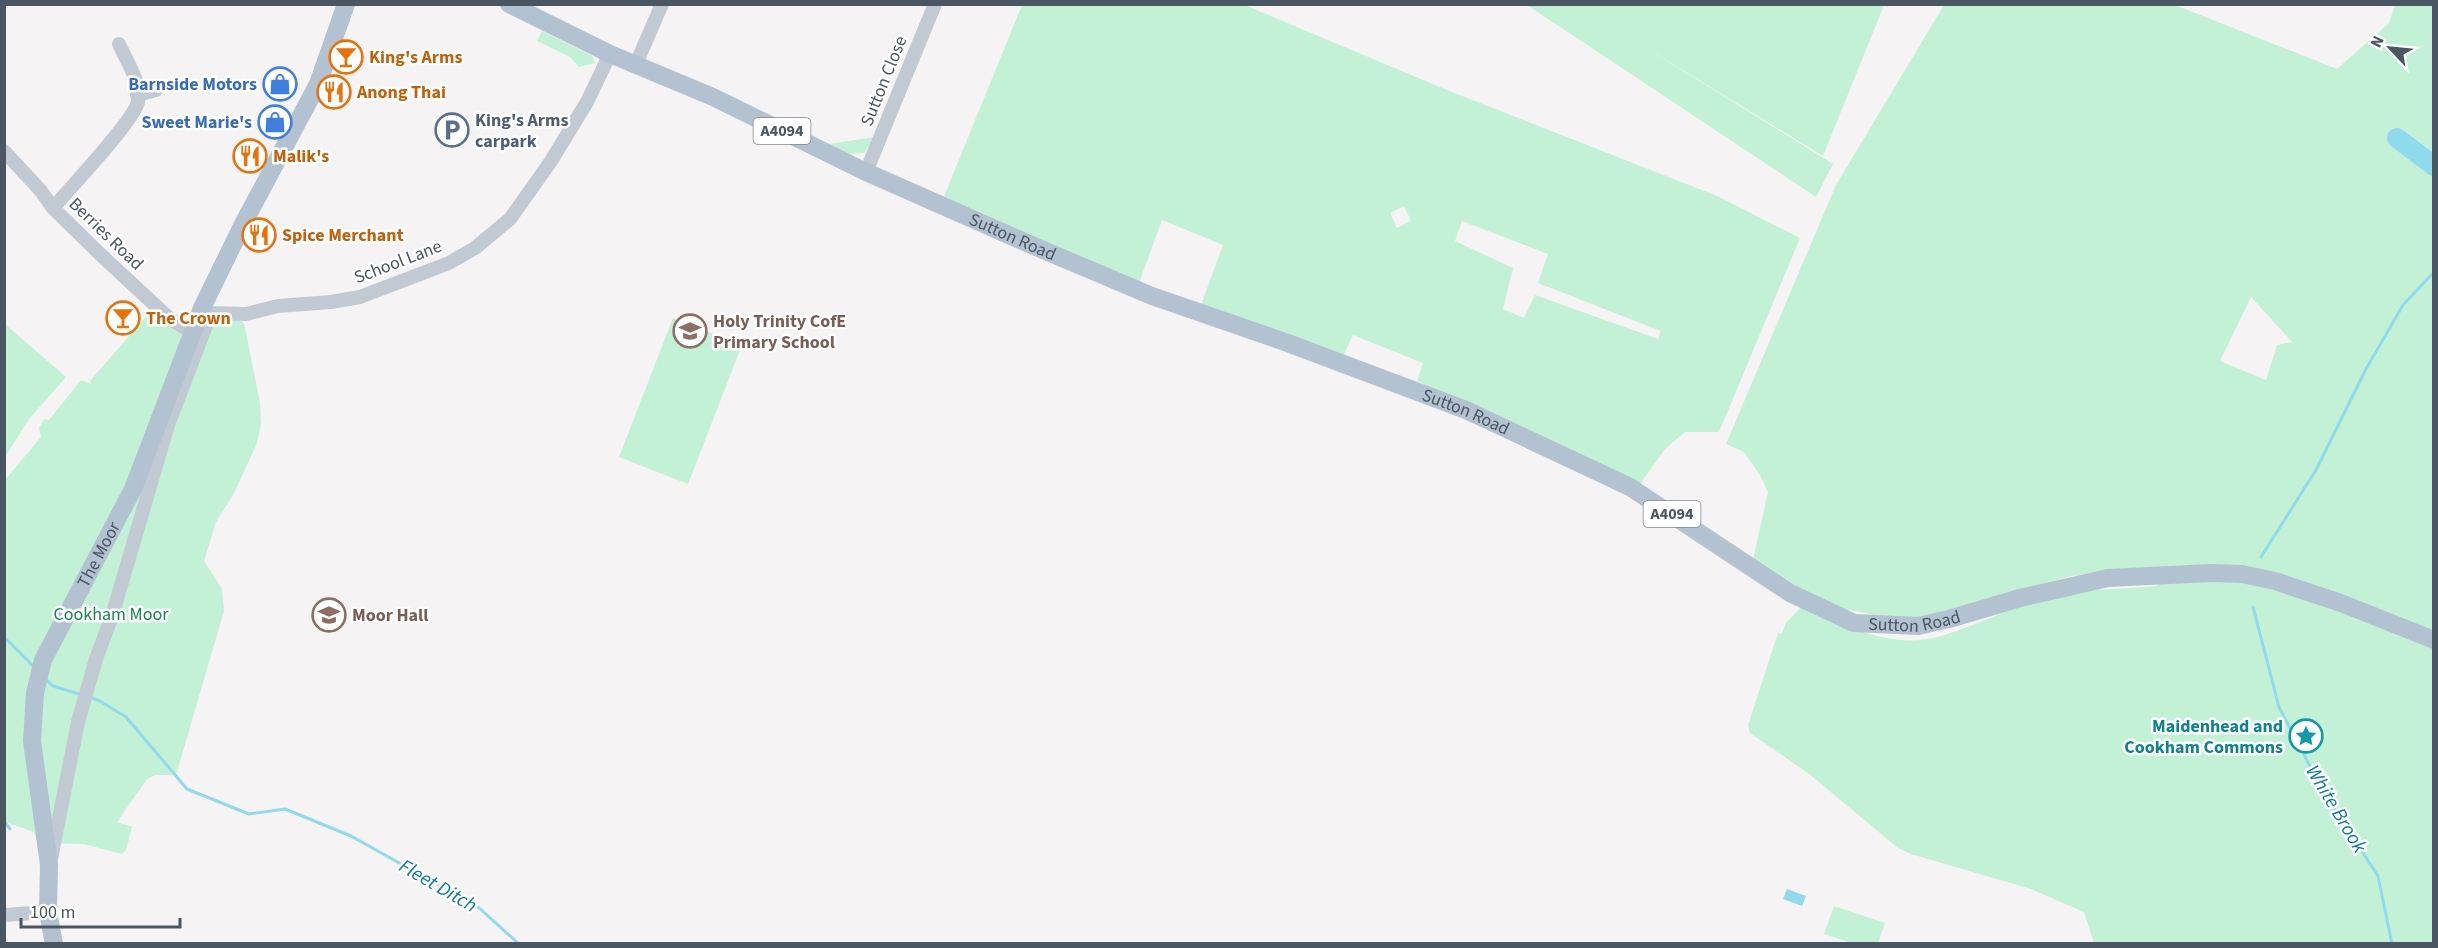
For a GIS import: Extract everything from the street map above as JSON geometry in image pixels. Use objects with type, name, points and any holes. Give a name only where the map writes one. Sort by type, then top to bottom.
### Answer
[{"type":"main road","name":"The Moor","points":[[54,944],[48,912],[49,865],[32,741],[35,693],[43,660],[133,489],[192,332],[207,310],[243,224],[318,84],[346,4]]},
{"type":"main road","name":"Sutton Road","points":[[510,4],[610,54],[713,97],[866,172],[1152,296],[1285,342],[1466,410],[1630,487],[1790,593],[1854,623],[1918,626],[2020,598],[2108,578],[2222,573],[2242,574],[2276,581],[2341,603],[2433,640]]},
{"type":"street","points":[[636,64],[662,4]]},
{"type":"street","name":"Sutton Close","points":[[866,172],[935,4]]},
{"type":"street","points":[[53,208],[128,120],[138,101],[136,82],[118,44]]},
{"type":"street","name":"School Lane","points":[[207,310],[246,314],[278,306],[331,302],[360,297],[449,263],[475,248],[510,219],[550,161],[586,102],[610,54]]},
{"type":"street","points":[[137,94],[156,90]]},
{"type":"street","name":"Berries Road","points":[[4,151],[41,191],[53,208],[170,319],[192,332]]},
{"type":"street","points":[[49,865],[56,840],[58,818],[78,722],[168,425],[207,310]]},
{"type":"street","points":[[4,915],[48,912]]},
{"type":"green space","points":[[1242,4],[1447,90],[1717,196],[1800,238],[1719,432],[1685,432],[1665,449],[1638,487],[1417,381],[1423,363],[1353,335],[1343,356],[1201,305],[1223,245],[1162,220],[1139,283],[943,199],[1022,5]],"holes":[[[1404,206],[1411,221],[1397,228],[1390,213]],[[1462,221],[1548,254],[1538,283],[1661,331],[1658,339],[1535,295],[1524,318],[1503,309],[1513,268],[1455,241]]]},
{"type":"green space","points":[[1527,5],[1884,5],[1823,156],[1627,36],[1833,164],[1816,197]]},
{"type":"green space","points":[[1944,5],[2175,5],[2337,69],[2389,23],[2395,5],[2433,5],[2433,943],[2094,943],[2084,912],[2031,889],[1911,854],[1898,848],[1808,773],[1750,733],[1748,725],[1778,633],[1782,634],[1786,623],[1801,607],[1869,634],[1905,640],[1923,640],[1941,636],[2016,608],[2062,594],[2157,586],[2172,568],[2105,570],[2068,577],[1919,618],[1884,617],[1836,607],[1793,586],[1753,560],[1768,492],[1760,475],[1744,452],[1726,444],[1836,185]],"holes":[[[2251,297],[2292,342],[2277,345],[2266,380],[2220,361]]]},
{"type":"green space","points":[[542,31],[592,56],[595,63],[579,67],[570,57],[537,41]]},
{"type":"green space","points":[[875,137],[864,153],[849,154],[829,144]]},
{"type":"green space","name":"Cookham Moor","points":[[150,312],[180,330],[231,319],[244,323],[260,403],[261,424],[257,443],[247,465],[233,495],[216,522],[204,561],[222,589],[224,611],[176,775],[155,775],[147,779],[117,822],[132,827],[126,850],[122,854],[84,844],[38,843],[34,832],[5,822],[5,480],[41,437],[39,428],[44,419],[49,420],[81,380],[91,384],[90,381]]},
{"type":"green space","points":[[673,318],[742,345],[688,484],[619,457]]},
{"type":"green space","points":[[5,324],[66,377],[29,419],[5,457]]},
{"type":"green space","points":[[1834,906],[1885,923],[1878,943],[1852,943],[1824,934]]},
{"type":"water","points":[[1787,889],[1806,896],[1802,906],[1783,899]]},
{"type":"waterway","points":[[2397,138],[2434,166]]},
{"type":"waterway","name":"White Brook","points":[[2261,557],[2316,470],[2366,369],[2403,305],[2434,272]]},
{"type":"waterway","name":"White Brook","points":[[2253,607],[2279,707],[2323,791],[2378,876],[2392,944]]},
{"type":"waterway","points":[[4,637],[35,668]]},
{"type":"waterway","points":[[45,679],[53,686],[82,695]]},
{"type":"waterway","name":"Fleet Ditch","points":[[89,697],[126,717],[187,789],[249,814],[285,809],[351,836],[478,907],[519,944]]},
{"type":"waterway","points":[[4,821],[10,829]]},
{"type":"place","name":"King's Arms","points":[[346,57]]},
{"type":"place","name":"Barnside Motors","points":[[280,84]]},
{"type":"place","name":"Anong Thai","points":[[334,92]]},
{"type":"place","name":"Sweet Marie's","points":[[275,122]]},
{"type":"place","name":"King's Arms carpark","points":[[452,130]]},
{"type":"place","name":"Malik's","points":[[250,156]]},
{"type":"place","name":"Spice Merchant","points":[[259,235]]},
{"type":"place","name":"The Crown","points":[[123,318]]},
{"type":"place","name":"Holy Trinity CofE Primary School","points":[[690,331]]},
{"type":"place","name":"Moor Hall","points":[[329,615]]},
{"type":"place","name":"Maidenhead and Cookham Commons","points":[[2306,736]]}]
